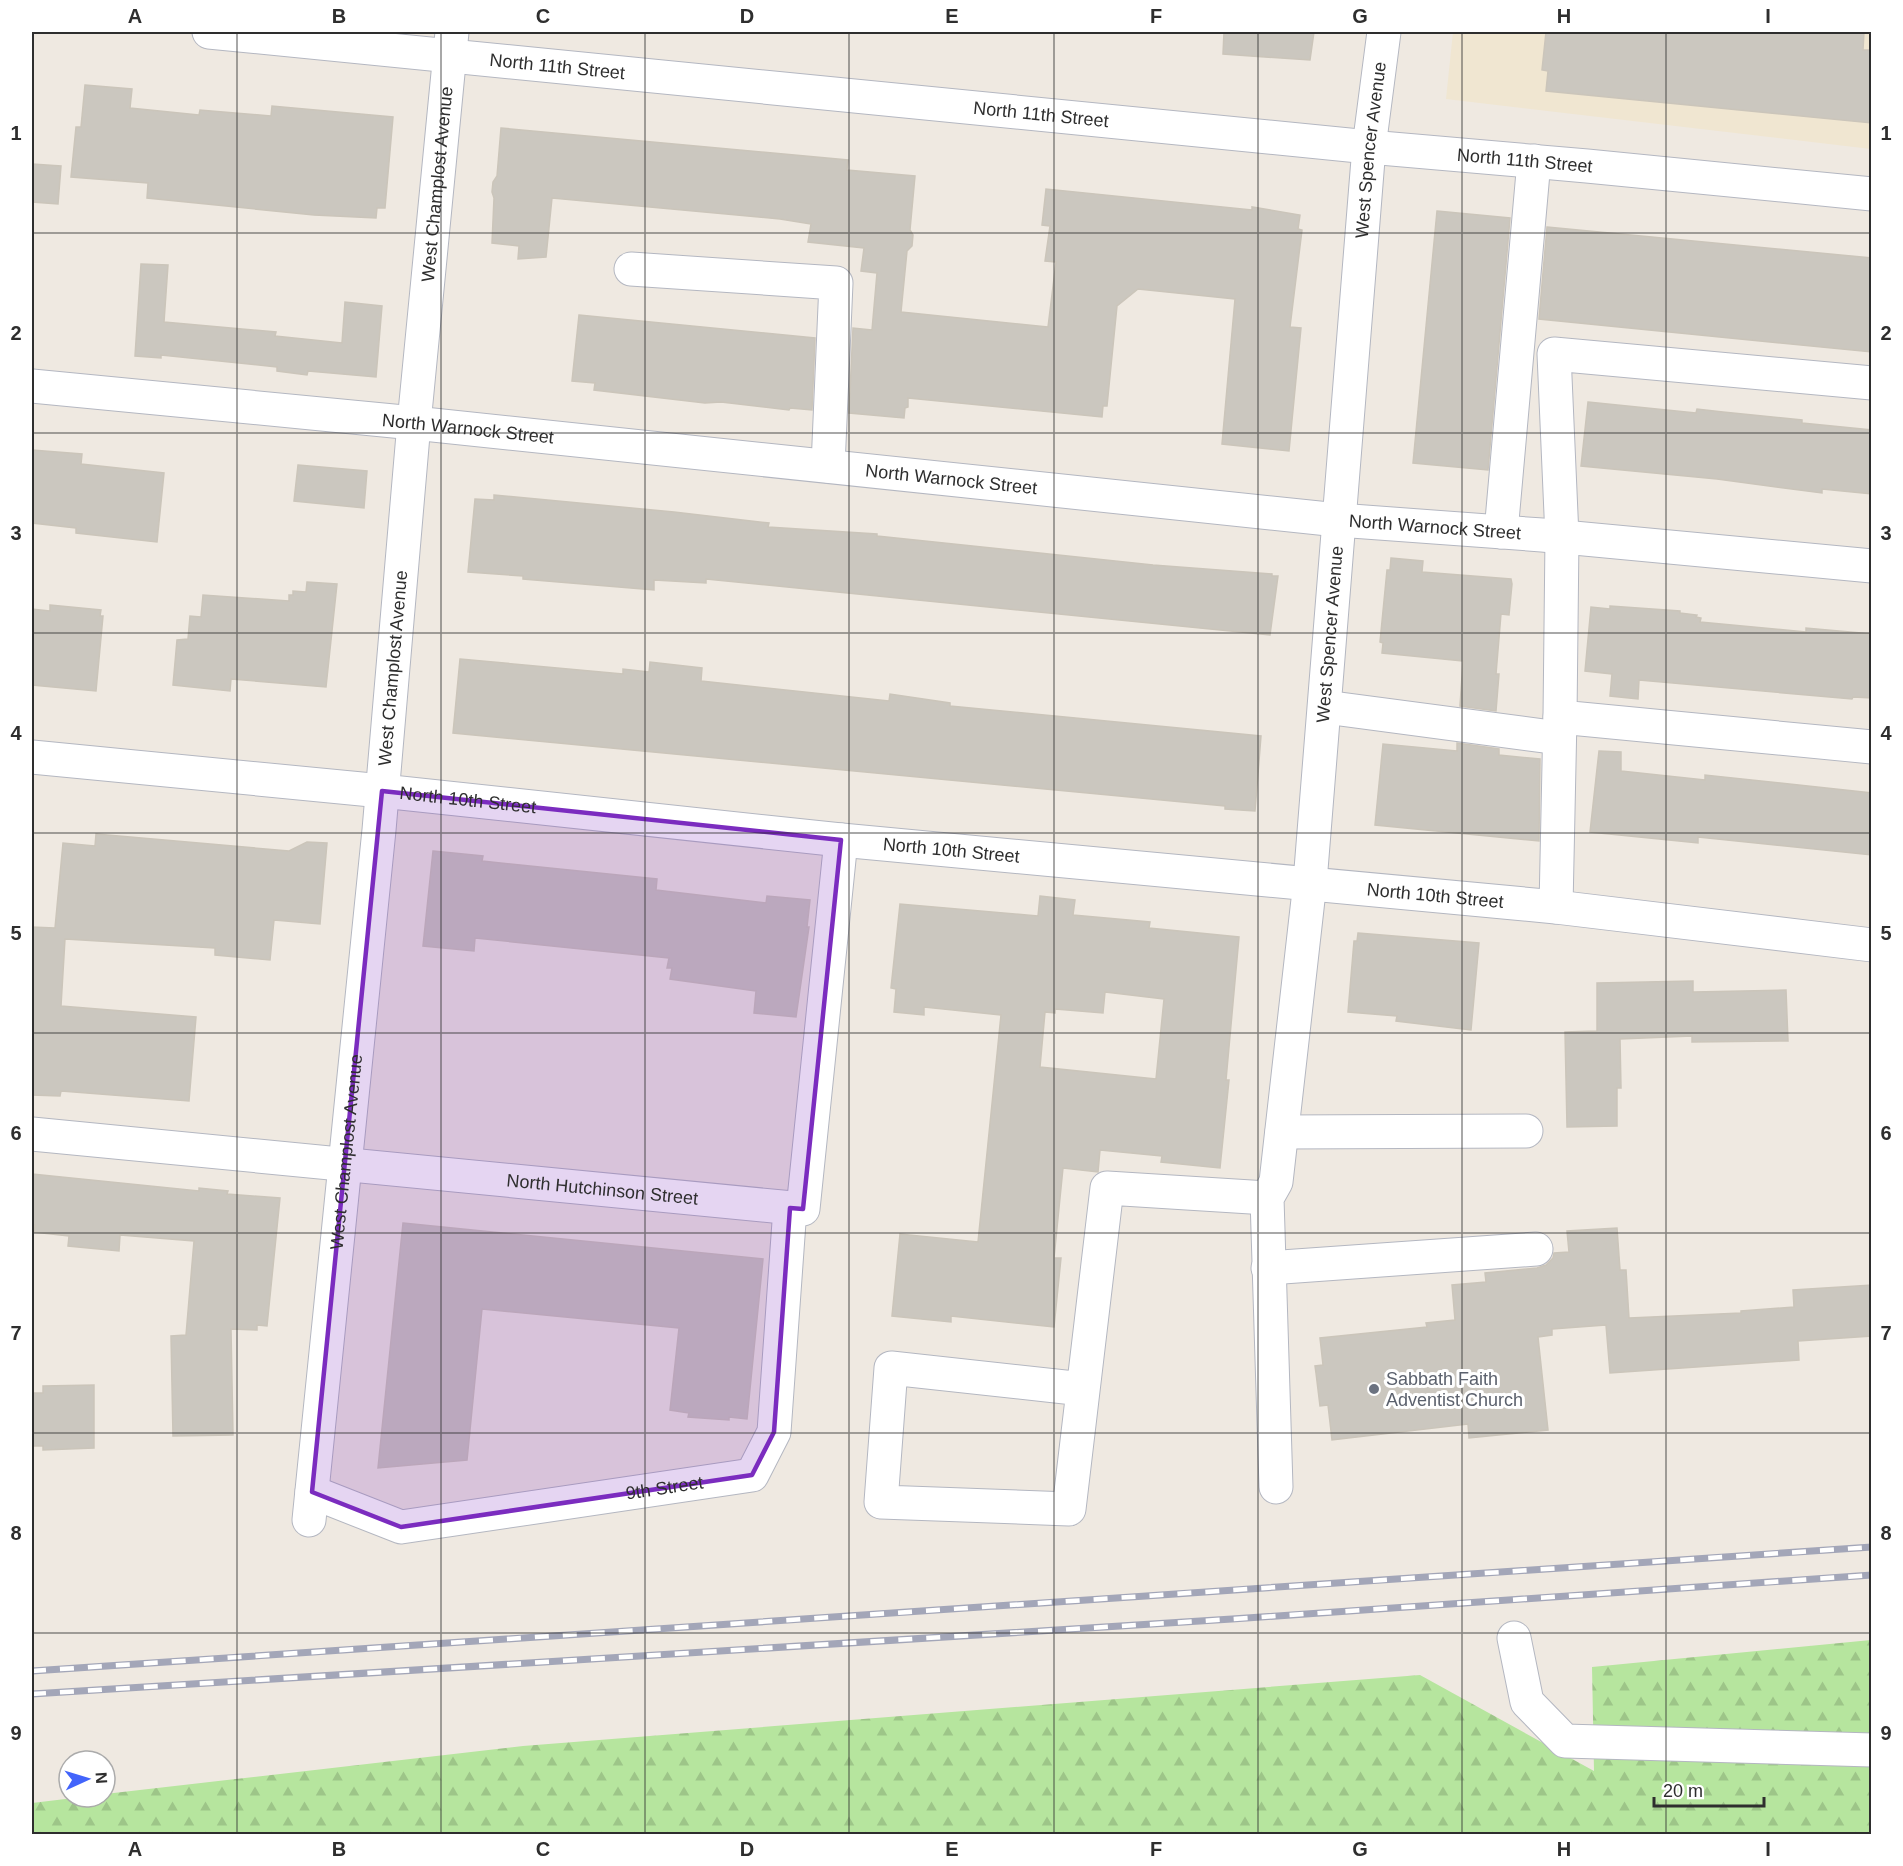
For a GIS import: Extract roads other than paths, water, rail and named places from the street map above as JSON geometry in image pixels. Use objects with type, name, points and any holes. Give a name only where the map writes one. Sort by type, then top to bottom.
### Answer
[{"type":"street","name":"North 11th Street","points":[[209,32],[451,43],[1369,147],[1872,194]]},
{"type":"street","name":"West Spencer Avenue","points":[[1267,1198],[1276,1182],[1310,882],[1369,147],[1384,32]]},
{"type":"street","name":"West Champlost Avenue","points":[[311,1506],[382,791],[414,423],[451,43]]},
{"type":"street","points":[[1501,532],[1534,161]]},
{"type":"street","points":[[631,269],[836,283],[828,466]]},
{"type":"street","points":[[1556,907],[1562,537],[1554,354],[1872,383]]},
{"type":"street","name":"North Warnock Street","points":[[32,386],[414,423],[1338,520],[1562,537],[1872,566]]},
{"type":"street","points":[[1325,707],[1560,728],[1872,747]]},
{"type":"street","name":"North 10th Street","points":[[32,757],[382,791],[841,840],[1310,882],[1556,907],[1872,945]]},
{"type":"street","points":[[790,1208],[803,1209],[841,840]]},
{"type":"street","points":[[1282,1132],[1526,1131]]},
{"type":"street","name":"North Hutchinson Street","points":[[32,1134],[790,1208]]},
{"type":"street","points":[[1083,1389],[891,1368],[881,1502],[1069,1509],[1107,1188],[1267,1198],[1276,1487]]},
{"type":"street","name":"9th Street","points":[[311,1506],[401,1527],[752,1475],[774,1432],[790,1208]]},
{"type":"street","points":[[1268,1268],[1536,1249]]},
{"type":"street","points":[[1514,1638],[1527,1702],[1565,1741],[1872,1750]]},
{"type":"railway","points":[[32,1671],[1872,1547]]},
{"type":"railway","points":[[32,1694],[1232,1619],[1872,1575]]},
{"type":"place","name":"Sabbath Faith Adventist Church","points":[[1374,1389]]}]
